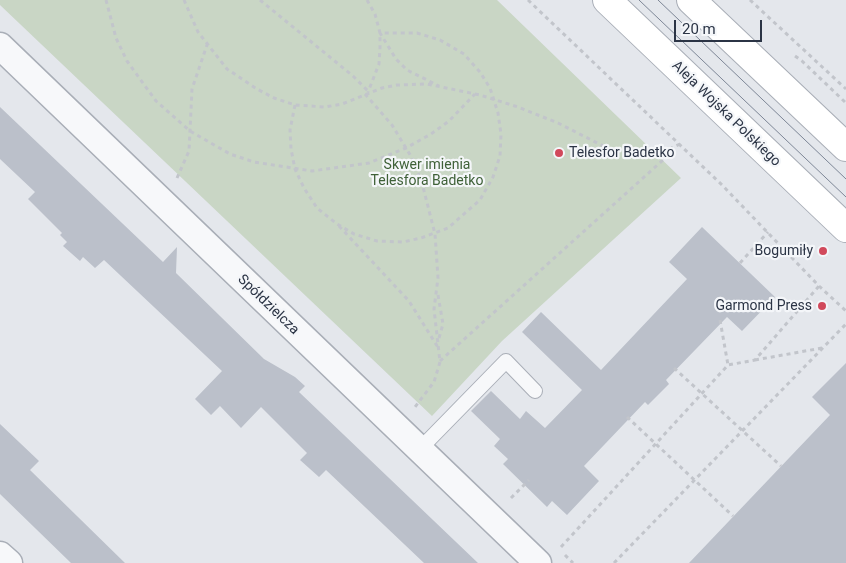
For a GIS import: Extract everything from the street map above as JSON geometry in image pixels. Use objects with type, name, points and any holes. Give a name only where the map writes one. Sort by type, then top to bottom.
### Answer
[{"type":"main road","name":"Aleja Wojska Polskiego","points":[[607,0],[846,228]]},
{"type":"main road","points":[[691,0],[846,147]]},
{"type":"street","name":"Spółdzielcza","points":[[0,46],[419,450],[548,556]]},
{"type":"street","points":[[0,555],[9,563]]},
{"type":"lane","points":[[419,450],[506,361],[535,390]]},
{"type":"path","points":[[106,0],[116,38],[127,61],[156,101],[190,131],[230,154],[254,162],[295,169],[321,170],[368,163],[406,148],[449,121],[475,94]]},
{"type":"path","points":[[184,0],[198,32],[227,68],[242,81],[274,98],[294,105],[325,107],[342,104],[367,93],[397,84],[438,86],[494,100],[558,124],[613,151],[635,156],[657,155],[679,146]]},
{"type":"path","points":[[260,0],[353,76],[392,125],[406,148],[422,183],[438,254],[437,292],[434,309],[439,338],[440,362],[430,389],[409,413]]},
{"type":"path","points":[[367,0],[375,14],[380,32],[396,59],[407,70],[438,86]]},
{"type":"path","points":[[528,0],[768,232],[819,286],[846,311]]},
{"type":"path","points":[[750,0],[846,88]]},
{"type":"path","points":[[367,93],[379,64],[380,32]]},
{"type":"path","points":[[337,224],[354,234],[377,241],[403,242],[435,234],[464,216],[480,200],[494,178],[500,156],[501,134],[494,100],[480,72],[464,54],[440,40],[417,32],[380,32]]},
{"type":"path","points":[[172,185],[183,167],[189,151],[192,89],[207,45]]},
{"type":"path","points":[[294,105],[290,130],[291,149],[295,169],[304,188],[317,208],[337,224],[409,300],[440,350]]},
{"type":"path","points":[[440,362],[679,146]]},
{"type":"path","points":[[740,263],[768,232]]},
{"type":"path","points":[[755,360],[819,286]]},
{"type":"path","points":[[437,292],[442,309],[443,324],[439,338]]},
{"type":"path","points":[[720,320],[728,365]]},
{"type":"path","points":[[614,563],[846,324]]},
{"type":"path","points":[[548,556],[656,444],[728,365],[822,348]]},
{"type":"path","points":[[674,368],[781,466]]},
{"type":"path","points":[[627,417],[733,516]]},
{"type":"path","points":[[507,502],[530,480]]},
{"type":"green space","name":"Skwer imienia Telesfora Badetko","points":[[0,0],[497,0],[681,178],[502,341],[432,416],[0,5]]},
{"type":"building","points":[[0,107],[163,262],[177,247],[176,273],[264,359],[295,377],[305,386],[299,392],[478,563],[424,563],[326,470],[319,477],[300,460],[307,453],[261,407],[241,428],[220,406],[211,415],[195,399],[222,371],[104,260],[95,268],[83,257],[80,261],[63,246],[67,242],[60,235],[62,233],[28,199],[35,192],[0,159]]},
{"type":"building","points":[[702,227],[775,297],[742,331],[727,317],[666,380],[669,384],[648,405],[645,402],[584,466],[599,481],[567,515],[552,501],[547,507],[503,464],[508,459],[494,446],[500,439],[471,411],[491,391],[520,419],[526,411],[545,428],[582,390],[522,332],[541,312],[601,370],[687,279],[669,262]]},
{"type":"building","points":[[846,363],[846,563],[689,563],[830,415],[812,397]]},
{"type":"building","points":[[0,424],[39,461],[30,470],[125,563],[71,563],[0,494]]},
{"type":"tram line","points":[[639,0],[846,197]]},
{"type":"tram line","points":[[658,0],[846,179]]},
{"type":"place","name":"Telesfor Badetko","points":[[559,153]]},
{"type":"place","name":"Bogumiły","points":[[823,251]]},
{"type":"place","name":"Garmond Press","points":[[822,306]]}]
